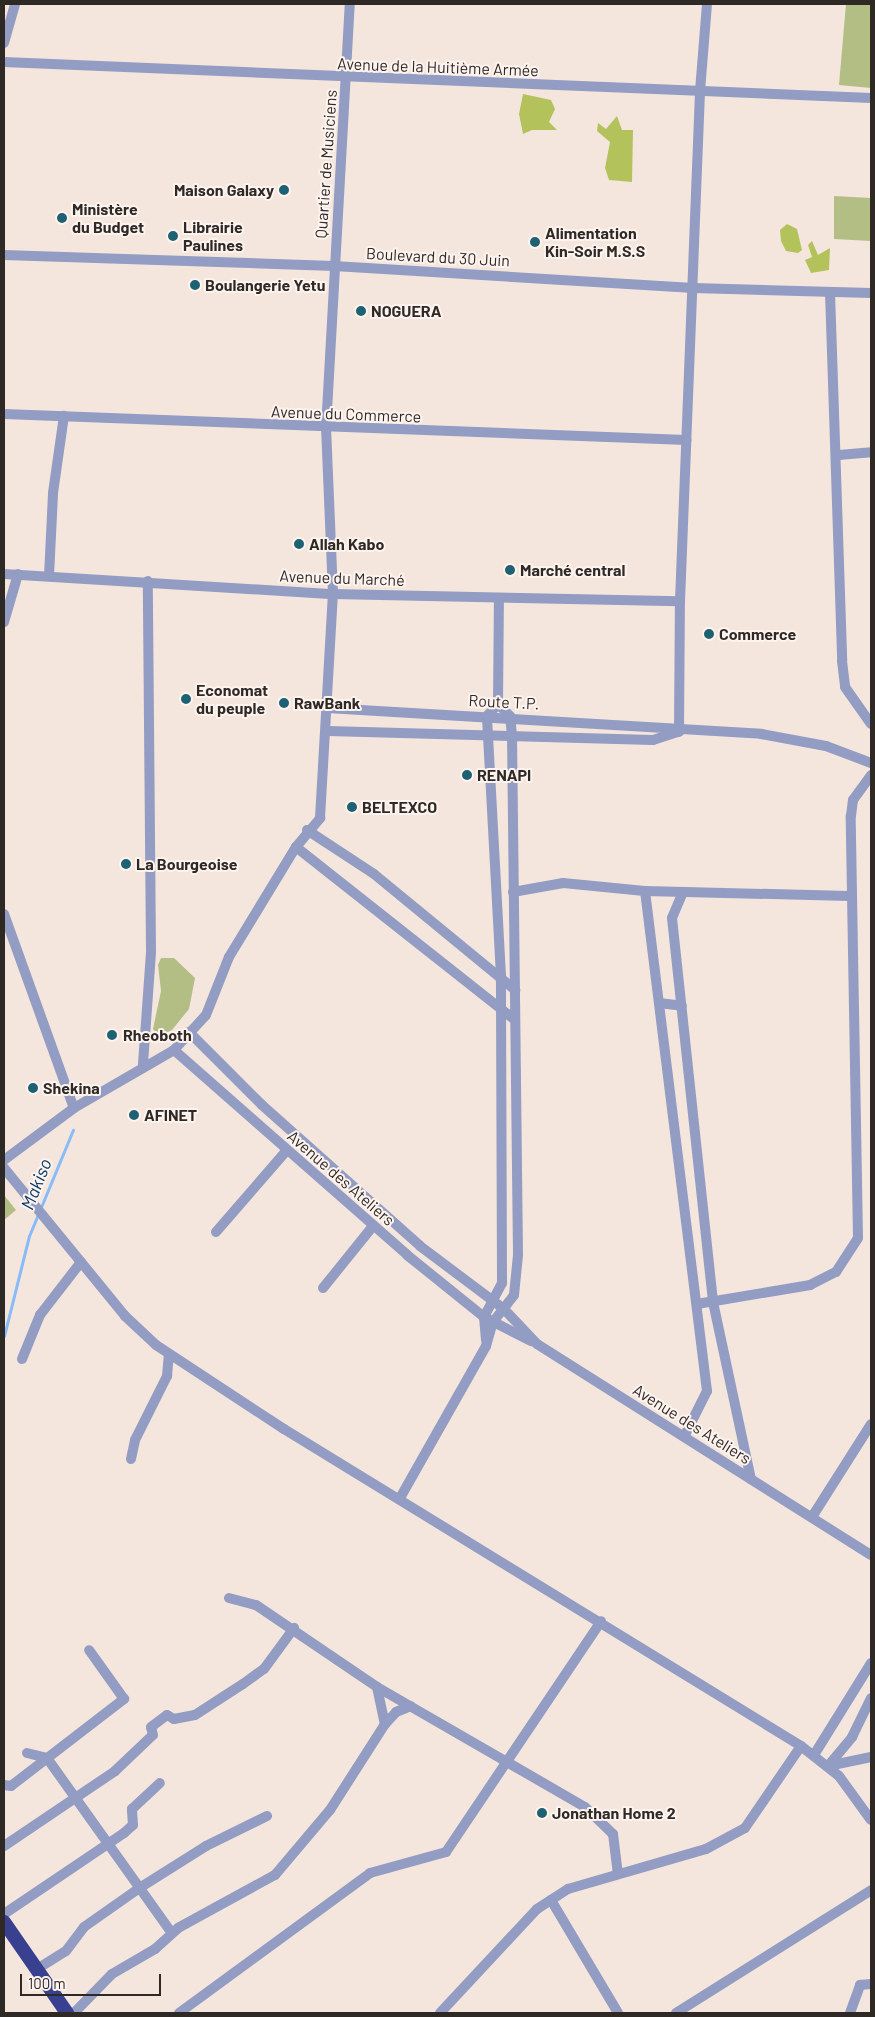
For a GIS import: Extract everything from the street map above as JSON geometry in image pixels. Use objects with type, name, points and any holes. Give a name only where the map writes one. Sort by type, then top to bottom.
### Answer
[{"type":"highway","points":[[4,1922],[67,2013]]},
{"type":"street","points":[[4,43],[15,4]]},
{"type":"street","name":"Quartier de Musiciens","points":[[174,1050],[206,1015],[229,957],[296,847],[308,830],[320,818],[328,730],[327,708],[333,594],[326,429],[350,4]]},
{"type":"street","points":[[679,732],[680,600],[700,91],[708,4]]},
{"type":"street","name":"Avenue de la Huitième Armée","points":[[4,62],[346,79],[871,98]]},
{"type":"street","name":"Boulevard du 30 Juin","points":[[4,255],[334,266],[693,288],[871,293]]},
{"type":"street","points":[[830,292],[839,455],[842,661],[845,688],[871,724]]},
{"type":"street","name":"Avenue du Commerce","points":[[4,414],[326,429],[687,440]]},
{"type":"street","points":[[50,576],[53,493],[64,416]]},
{"type":"street","points":[[839,455],[871,452]]},
{"type":"street","name":"Avenue du Marché","points":[[4,574],[333,594],[680,600]]},
{"type":"street","points":[[4,622],[18,574]]},
{"type":"street","points":[[143,1064],[151,952],[148,582]]},
{"type":"street","points":[[400,1498],[486,1346],[489,1320],[502,1283],[498,1006],[500,976],[486,716],[498,704],[499,598]]},
{"type":"street","points":[[489,1320],[504,1309],[514,1295],[518,1255],[512,735],[510,716],[498,704]]},
{"type":"street","name":"Route T.P.","points":[[327,708],[510,716],[651,725],[679,732],[770,736],[826,746],[871,763]]},
{"type":"street","name":"Route T.P.","points":[[328,730],[654,740],[679,732]]},
{"type":"street","points":[[697,1304],[810,1285],[836,1272],[858,1238],[858,1069],[849,896],[853,800],[871,775]]},
{"type":"street","points":[[308,830],[374,874],[515,990]]},
{"type":"street","points":[[296,847],[515,1020]]},
{"type":"street","points":[[514,892],[562,883],[645,891],[849,896]]},
{"type":"street","points":[[645,891],[707,1390],[684,1437]]},
{"type":"street","points":[[683,892],[672,918],[713,1302],[751,1479]]},
{"type":"street","points":[[4,914],[74,1108]]},
{"type":"street","points":[[659,1003],[682,1006]]},
{"type":"street","name":"Avenue des Ateliers","points":[[189,1032],[262,1105],[399,1227],[504,1309],[537,1344]]},
{"type":"street","points":[[4,1160],[74,1108],[143,1064],[174,1050]]},
{"type":"street","name":"Avenue des Ateliers","points":[[174,1050],[373,1226],[489,1320],[537,1344],[871,1555]]},
{"type":"street","points":[[216,1232],[287,1150]]},
{"type":"street","points":[[4,1168],[125,1316],[169,1354],[400,1498],[601,1620],[814,1755],[828,1766],[871,1820]]},
{"type":"street","points":[[323,1288],[373,1226]]},
{"type":"street","points":[[22,1358],[40,1315],[81,1262]]},
{"type":"street","points":[[130,1459],[135,1440],[167,1376],[169,1354]]},
{"type":"street","points":[[812,1517],[871,1424]]},
{"type":"street","points":[[229,1598],[256,1605],[294,1628],[377,1687],[510,1762],[602,1821],[618,1845],[618,1872]]},
{"type":"street","points":[[179,2013],[370,1873],[446,1852],[510,1762],[601,1620]]},
{"type":"street","points":[[4,1846],[115,1771],[153,1735],[152,1727],[167,1715],[174,1719],[195,1715],[264,1668],[294,1628]]},
{"type":"street","points":[[4,1785],[11,1786],[124,1699],[89,1650]]},
{"type":"street","points":[[814,1755],[871,1662]]},
{"type":"street","points":[[377,1687],[386,1724]]},
{"type":"street","points":[[828,1766],[852,1737],[871,1698]]},
{"type":"street","points":[[74,2013],[112,1974],[156,1949],[172,1933],[275,1875],[330,1810],[386,1724],[396,1712],[411,1706]]},
{"type":"street","points":[[618,1872],[624,1876],[706,1849],[745,1828],[800,1746]]},
{"type":"street","points":[[27,1753],[47,1758],[107,1843],[141,1887],[172,1933]]},
{"type":"street","points":[[828,1766],[856,1757],[871,1757]]},
{"type":"street","points":[[4,1914],[133,1825],[132,1809],[160,1784]]},
{"type":"street","points":[[37,1969],[66,1951],[84,1927],[141,1887],[206,1846],[267,1816]]},
{"type":"street","points":[[440,2013],[518,1927],[551,1900],[618,1872]]},
{"type":"street","points":[[676,2013],[871,1890]]},
{"type":"street","points":[[551,1900],[618,2013]]},
{"type":"street","points":[[850,2013],[860,1985],[871,1984]]},
{"type":"green space","points":[[846,4],[871,4],[871,88],[839,85]]},
{"type":"green space","points":[[523,94],[551,100],[555,109],[549,122],[557,130],[532,130],[523,134],[519,114]]},
{"type":"green space","points":[[617,116],[622,130],[633,130],[632,182],[609,180],[605,168],[610,142],[597,131],[598,123],[606,129]]},
{"type":"green space","points":[[834,196],[871,198],[871,241],[834,239]]},
{"type":"green space","points":[[787,224],[797,229],[802,250],[798,253],[786,251],[781,241],[780,230]]},
{"type":"green space","points":[[812,241],[818,255],[830,248],[829,270],[811,273],[805,260],[812,257],[808,245]]},
{"type":"green space","points":[[161,958],[174,958],[195,978],[189,1009],[172,1030],[159,1036],[153,1029],[161,991],[158,965]]},
{"type":"green space","points":[[4,1195],[16,1210],[4,1220]]},
{"type":"waterway","name":"Makiso","points":[[4,1336],[29,1236],[73,1130]]},
{"type":"place","name":"Maison Galaxy","points":[[284,190]]},
{"type":"place","name":"Ministère du Budget","points":[[62,218]]},
{"type":"place","name":"Librairie Paulines","points":[[173,236]]},
{"type":"place","name":"Alimentation Kin-Soir M.S.S","points":[[535,242]]},
{"type":"place","name":"Boulangerie Yetu","points":[[195,285]]},
{"type":"place","name":"NOGUERA","points":[[361,311]]},
{"type":"place","name":"Allah Kabo","points":[[299,544]]},
{"type":"place","name":"Marché central","points":[[510,570]]},
{"type":"place","name":"Commerce","points":[[709,634]]},
{"type":"place","name":"Economat du peuple","points":[[186,699]]},
{"type":"place","name":"RawBank","points":[[284,703]]},
{"type":"place","name":"RENAPI","points":[[467,775]]},
{"type":"place","name":"BELTEXCO","points":[[352,807]]},
{"type":"place","name":"La Bourgeoise","points":[[126,864]]},
{"type":"place","name":"Rheoboth","points":[[112,1035]]},
{"type":"place","name":"Shekina","points":[[33,1088]]},
{"type":"place","name":"AFINET","points":[[134,1115]]},
{"type":"place","name":"Jonathan Home 2","points":[[542,1813]]}]
